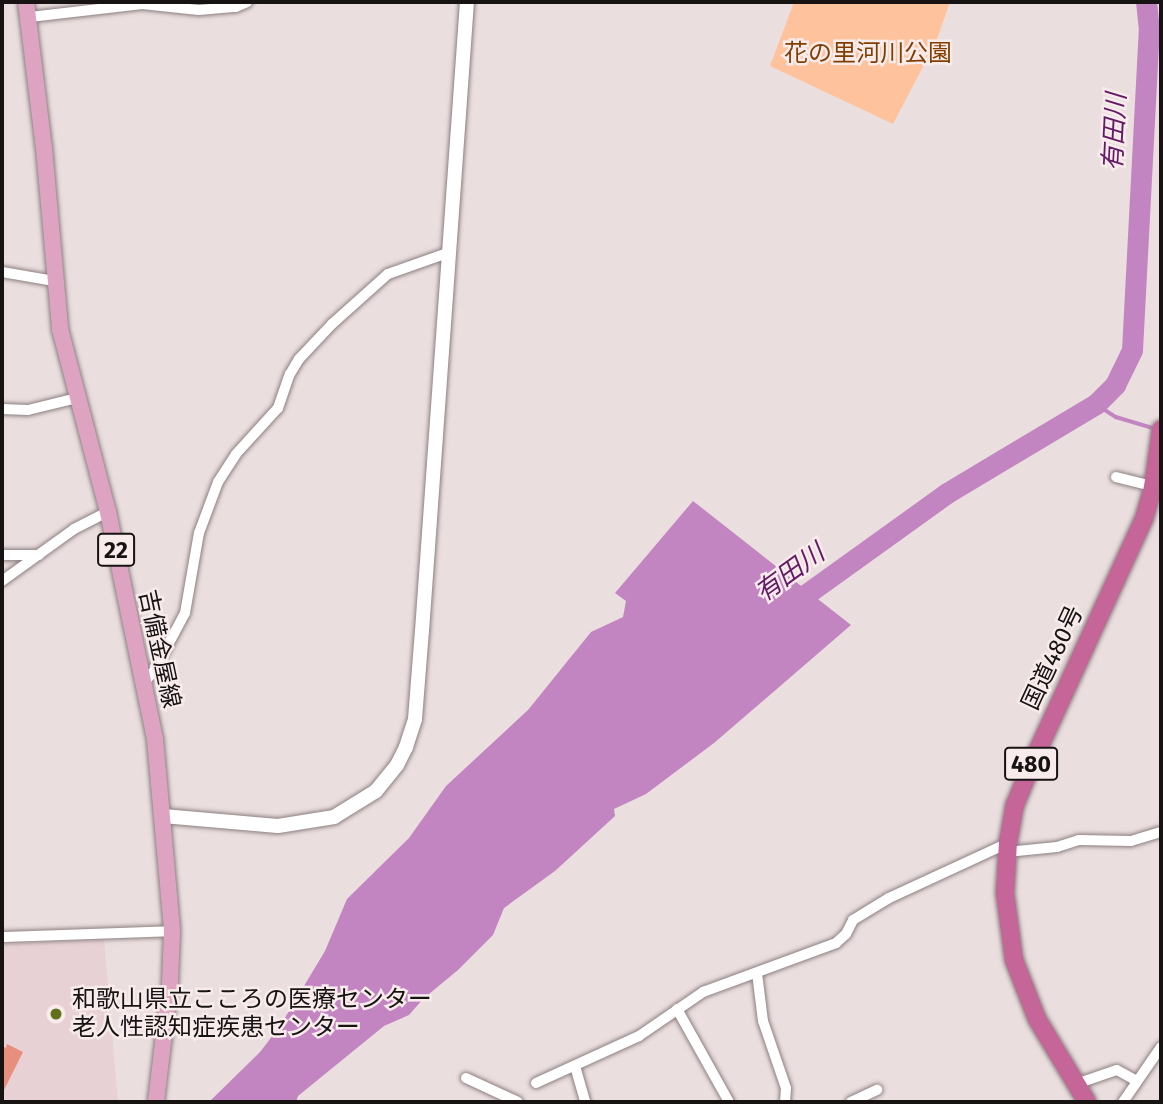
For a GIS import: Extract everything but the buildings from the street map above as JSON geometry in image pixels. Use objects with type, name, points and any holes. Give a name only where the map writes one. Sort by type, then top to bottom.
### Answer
[{"type":"highway","name":"国道480号","points":[[1087,1102],[1037,1019],[1014,960],[1005,894],[1007,848],[1016,804],[1028,772],[1121,573],[1157,488],[1161,430]]},
{"type":"main road","name":"吉備金屋線","points":[[28,10],[60,329],[108,512],[155,739],[172,931],[170,984],[156,1102]]},
{"type":"street","points":[[28,10],[142,4],[199,10],[236,6],[247,2]]},
{"type":"street","points":[[163,816],[278,825],[334,817],[376,791],[397,765],[415,719],[467,2]]},
{"type":"street","points":[[143,684],[154,671],[185,613],[199,533],[218,482],[236,454],[278,408],[299,359],[332,324],[388,274],[450,252]]},
{"type":"street","points":[[2,272],[54,281]]},
{"type":"street","points":[[2,410],[27,410],[77,398]]},
{"type":"street","points":[[1116,477],[1157,488]]},
{"type":"street","points":[[2,582],[74,529],[108,512]]},
{"type":"street","points":[[2,555],[40,555]]},
{"type":"street","points":[[536,1083],[639,1036],[703,992],[836,943],[846,934],[853,920],[889,898],[1007,848],[1057,846],[1079,840],[1131,841],[1161,832]]},
{"type":"street","points":[[2,937],[172,931]]},
{"type":"street","points":[[757,973],[764,1028],[786,1088],[785,1102]]},
{"type":"street","points":[[677,1009],[729,1102]]},
{"type":"street","points":[[1124,1102],[1161,1047]]},
{"type":"street","points":[[575,1066],[585,1102]]},
{"type":"street","points":[[1076,1084],[1117,1070],[1138,1081]]},
{"type":"street","points":[[467,1077],[518,1102]]},
{"type":"street","points":[[851,1102],[877,1090]]},
{"type":"shaded area","points":[[693,501],[851,625],[714,743],[646,794],[614,809],[615,816],[555,871],[504,908],[493,935],[458,970],[423,999],[409,1015],[384,1026],[298,1096],[296,1102],[209,1102],[260,1052],[280,1026],[325,951],[347,899],[409,838],[446,786],[528,710],[591,632],[623,617],[626,601],[615,593]]},
{"type":"shaded area","name":"和歌山県立こころの医療センター 老人性認知症疾患センター","points":[[104,940],[118,1102],[2,1102],[2,944]]},
{"type":"green space","name":"花の里河川公園","points":[[794,2],[950,2],[936,42],[893,124],[770,66]]},
{"type":"waterway","name":"有田川","points":[[787,608],[947,493],[1096,404],[1115,385],[1132,350],[1149,30],[1146,2]]},
{"type":"waterway","points":[[1096,404],[1116,417],[1156,429]]},
{"type":"place","name":"和歌山県立こころの医療センター 老人性認知症疾患センター","points":[[56,1014]]}]
